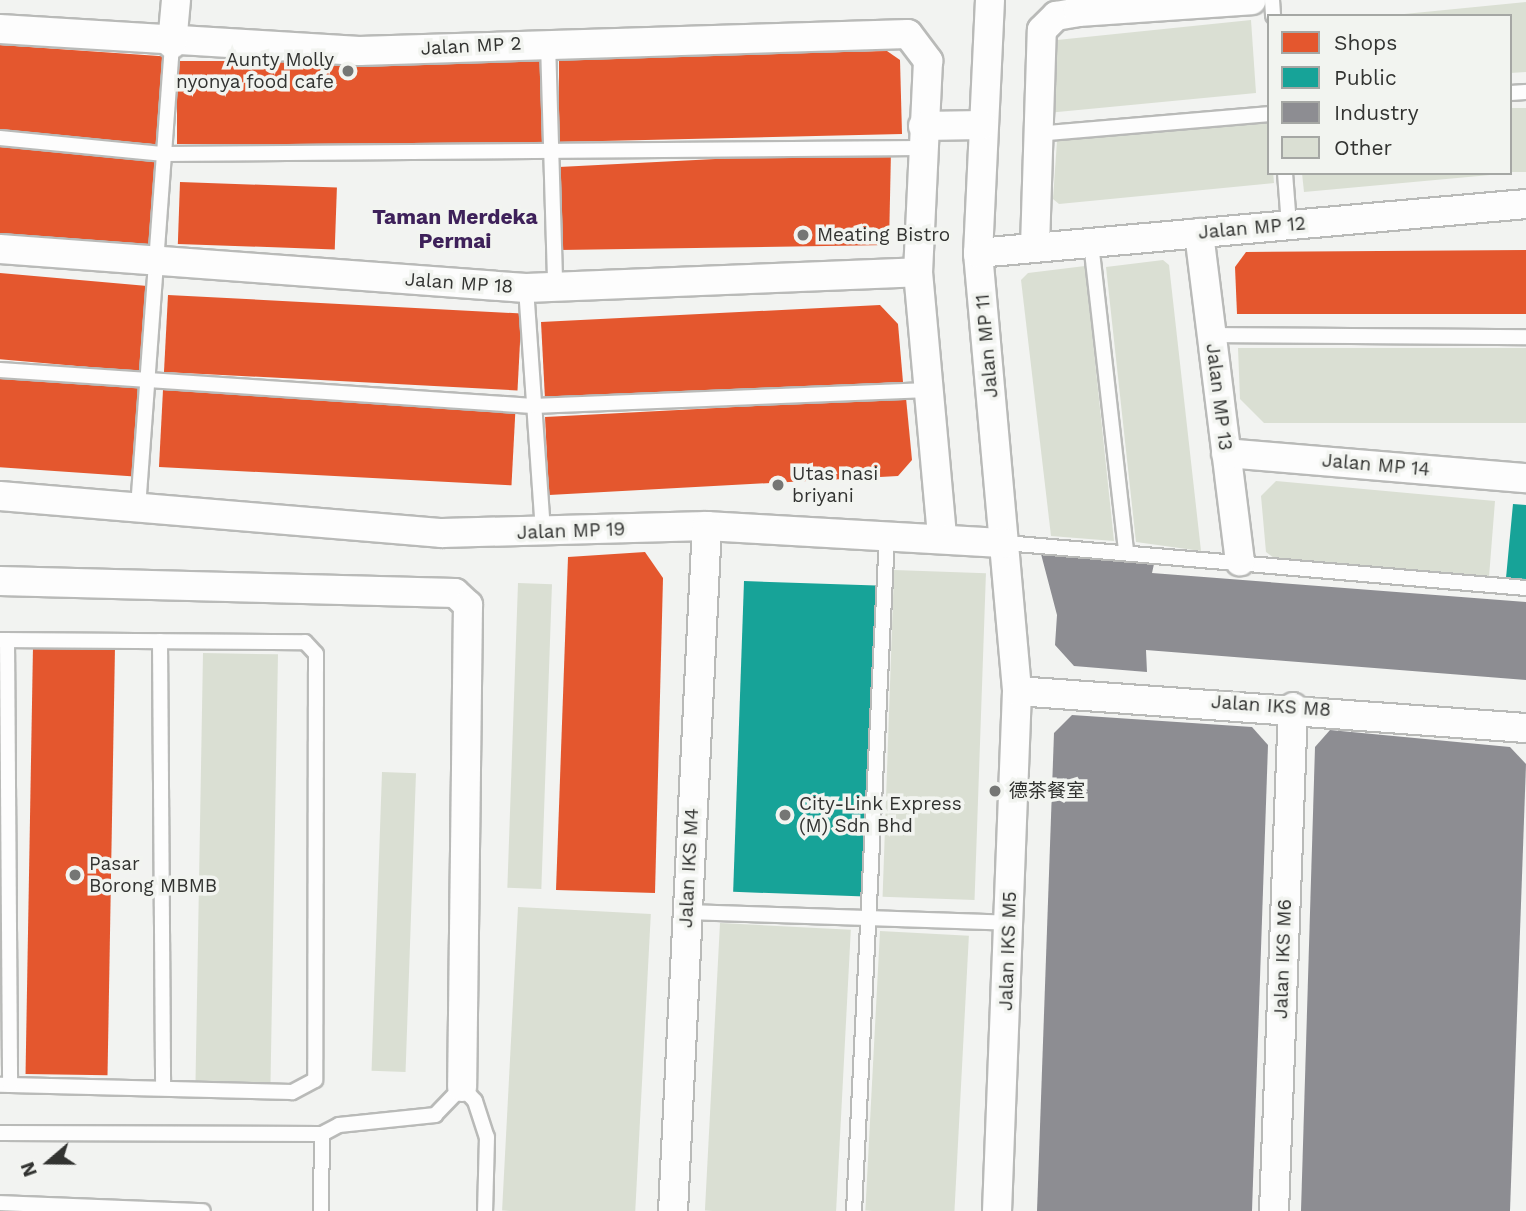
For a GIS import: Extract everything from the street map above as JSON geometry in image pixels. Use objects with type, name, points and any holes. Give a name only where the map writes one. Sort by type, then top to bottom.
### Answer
[{"type":"street","points":[[172,44],[176,0]]},
{"type":"street","name":"Jalan MP 11","points":[[990,0],[978,253],[1006,543],[1017,691]]},
{"type":"street","points":[[1035,247],[1037,49],[1042,30],[1056,16],[1252,0]]},
{"type":"street","name":"Jalan MP 2","points":[[0,29],[172,44],[359,51],[893,30],[908,34],[928,61],[922,137]]},
{"type":"street","points":[[942,538],[918,272],[922,137],[982,125]]},
{"type":"street","name":"Jalan MP 12","points":[[978,253],[1526,204]]},
{"type":"street","name":"Jalan MP 13","points":[[1199,233],[1240,561]]},
{"type":"street","name":"Jalan MP 18","points":[[0,249],[526,288],[918,272]]},
{"type":"street","name":"Jalan MP 14","points":[[1226,453],[1526,478]]},
{"type":"street","name":"Jalan MP 19","points":[[0,496],[442,533],[543,534],[707,526],[1006,543]]},
{"type":"street","name":"Jalan IKS M4","points":[[673,1211],[707,526]]},
{"type":"street","points":[[0,581],[455,593],[468,605],[462,1087]]},
{"type":"street","name":"Jalan IKS M8","points":[[1017,691],[1293,707],[1526,728]]},
{"type":"street","name":"Jalan IKS M5","points":[[998,1211],[1017,691]]},
{"type":"street","name":"Jalan IKS M6","points":[[1274,1211],[1293,707]]},
{"type":"lane","points":[[548,42],[555,286]]},
{"type":"lane","points":[[138,508],[172,44]]},
{"type":"lane","points":[[1037,134],[1267,114]]},
{"type":"lane","points":[[0,138],[164,155],[551,151],[922,137]]},
{"type":"lane","points":[[1284,175],[1289,225]]},
{"type":"lane","points":[[1091,243],[1126,551]]},
{"type":"lane","points":[[526,288],[543,534]]},
{"type":"lane","points":[[1212,335],[1526,337]]},
{"type":"lane","points":[[0,370],[533,406],[929,390]]},
{"type":"lane","points":[[854,1211],[887,536]]},
{"type":"lane","points":[[1006,543],[1126,551],[1526,588]]},
{"type":"lane","points":[[4,640],[304,642],[316,654],[315,1080],[292,1092],[5,1085],[4,640]]},
{"type":"lane","points":[[160,641],[163,1087]]},
{"type":"lane","points":[[686,912],[1010,923]]},
{"type":"lane","points":[[0,1133],[322,1134],[340,1125],[435,1115],[462,1087],[475,1101],[487,1137],[485,1211]]},
{"type":"lane","points":[[321,1211],[322,1134]]},
{"type":"lane","points":[[0,1203],[203,1211]]},
{"type":"building: Shops","points":[[0,45],[163,56],[156,144],[0,133]]},
{"type":"building: Shops","points":[[887,51],[900,60],[902,134],[559,142],[559,58]]},
{"type":"building: Shops","points":[[177,61],[543,61],[543,144],[177,144]]},
{"type":"building: Shops","points":[[0,143],[156,157],[148,249],[0,236]]},
{"type":"building: Shops","points":[[891,150],[889,245],[559,250],[559,167]]},
{"type":"building: Shops","points":[[180,182],[337,187],[335,249],[178,244]]},
{"type":"building: Shops","points":[[1526,250],[1526,314],[1237,314],[1235,267],[1246,252]]},
{"type":"building: Shops","points":[[0,273],[147,286],[140,372],[0,359]]},
{"type":"building: Shops","points":[[168,295],[522,314],[517,390],[164,372]]},
{"type":"building: Shops","points":[[880,305],[898,324],[903,382],[545,399],[541,322]]},
{"type":"building: Shops","points":[[0,377],[141,387],[134,477],[0,467]]},
{"type":"building: Shops","points":[[163,390],[516,408],[511,485],[159,467]]},
{"type":"building: Shops","points":[[906,398],[912,460],[898,476],[549,495],[545,417]]},
{"type":"building: Shops","points":[[645,552],[663,578],[655,893],[556,890],[568,557]]},
{"type":"building: Shops","points":[[33,646],[115,647],[108,1075],[26,1074]]},
{"type":"building: Public","points":[[1513,504],[1526,505],[1526,579],[1506,578]]},
{"type":"building: Public","points":[[744,581],[876,586],[865,896],[733,892]]},
{"type":"building: Industry","points":[[1041,554],[1154,564],[1152,573],[1526,602],[1526,680],[1146,650],[1147,672],[1074,666],[1055,645],[1057,615]]},
{"type":"building: Industry","points":[[1072,715],[1252,727],[1268,745],[1252,1211],[1037,1211],[1054,733]]},
{"type":"building: Industry","points":[[1330,730],[1510,747],[1526,764],[1510,1211],[1301,1211],[1315,747]]},
{"type":"building: Other","points":[[1526,2],[1526,72],[1512,73],[1512,14],[1404,14]]},
{"type":"building: Other","points":[[1251,20],[1256,93],[1047,113],[1050,46],[1057,40]]},
{"type":"building: Other","points":[[1512,108],[1526,108],[1526,172],[1512,172]]},
{"type":"building: Other","points":[[1267,120],[1267,175],[1273,175],[1274,183],[1059,204],[1053,199],[1057,141]]},
{"type":"building: Other","points":[[1302,175],[1490,175],[1304,192]]},
{"type":"building: Other","points":[[1163,260],[1169,265],[1201,551],[1136,542],[1106,267]]},
{"type":"building: Other","points":[[1085,266],[1114,541],[1051,536],[1021,280],[1028,273]]},
{"type":"building: Other","points":[[1238,348],[1526,348],[1526,423],[1264,423],[1240,399]]},
{"type":"building: Other","points":[[1276,481],[1495,501],[1489,577],[1274,558],[1266,552],[1261,496]]},
{"type":"building: Other","points":[[894,570],[986,573],[975,900],[883,897]]},
{"type":"building: Other","points":[[518,583],[552,584],[541,889],[507,888]]},
{"type":"building: Other","points":[[203,653],[278,654],[271,1083],[196,1082]]},
{"type":"building: Other","points":[[382,772],[416,773],[406,1072],[372,1071]]},
{"type":"building: Other","points":[[518,907],[651,914],[635,1211],[502,1211]]},
{"type":"building: Other","points":[[720,923],[851,930],[836,1211],[705,1211]]},
{"type":"building: Other","points":[[880,931],[969,936],[954,1211],[865,1211]]},
{"type":"place","name":"Aunty Molly nyonya food cafe","points":[[348,71]]},
{"type":"place","name":"Meating Bistro","points":[[803,235]]},
{"type":"place","name":"Utas nasi briyani","points":[[778,485]]},
{"type":"place","name":"德茶餐室","points":[[995,791]]},
{"type":"place","name":"City-Link Express (M) Sdn Bhd","points":[[785,815]]},
{"type":"place","name":"Pasar Borong MBMB","points":[[75,875]]},
{"type":"district","name":"Taman Merdeka Permai","points":[[455,229]]}]
